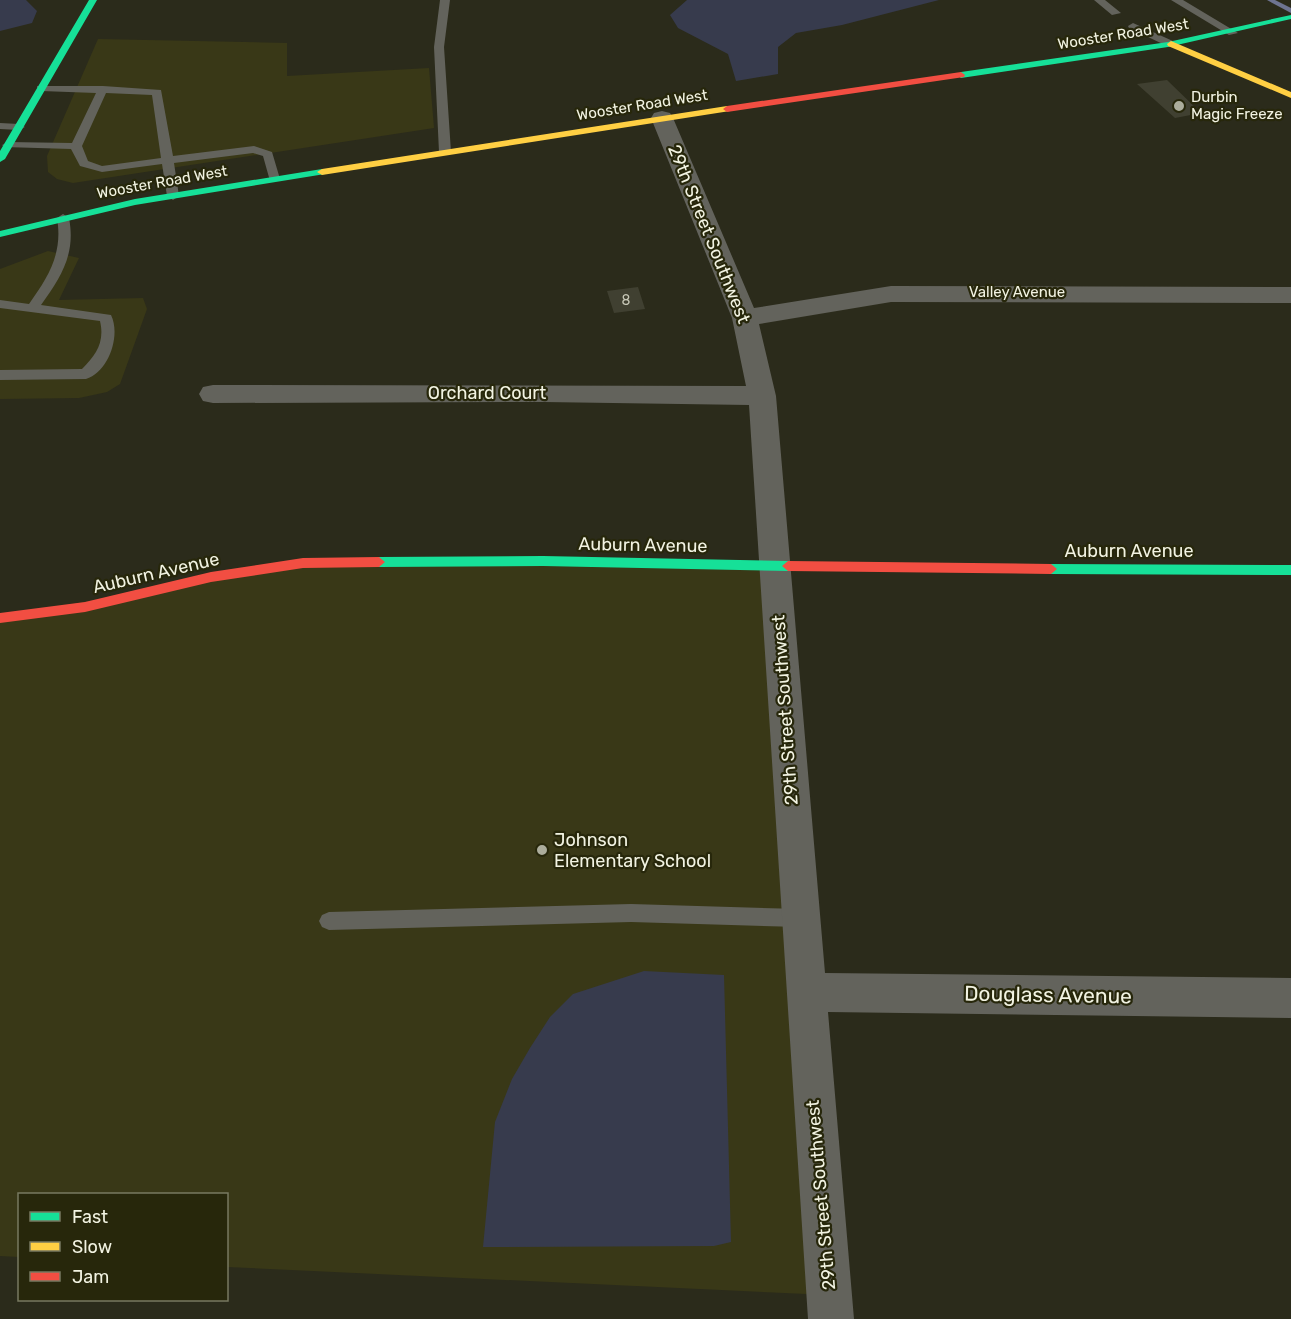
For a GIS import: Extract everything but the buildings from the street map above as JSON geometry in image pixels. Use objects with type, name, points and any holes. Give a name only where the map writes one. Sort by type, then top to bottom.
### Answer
[{"type":"main road","points":[[0,159],[93,0]]},
{"type":"main road","name":"Wooster Road West","points":[[0,234],[63,218],[274,179],[662,118],[1171,44],[1233,33],[1291,17]]},
{"type":"main road","points":[[1171,44],[1291,95]]},
{"type":"main road","name":"Auburn Avenue","points":[[0,618],[85,607],[211,577],[303,563],[543,561],[775,566],[1291,570]]},
{"type":"street","name":"29th Street Southwest","points":[[662,118],[745,318],[762,396],[831,1319]]},
{"type":"street","name":"Valley Avenue","points":[[745,318],[891,294],[1291,295]]},
{"type":"street","name":"Orchard Court","points":[[213,394],[544,393],[762,396]]},
{"type":"street","name":"Douglass Avenue","points":[[806,992],[1291,998]]},
{"type":"lane","points":[[445,0],[439,47],[445,152]]},
{"type":"lane","points":[[1099,0],[1116,13]]},
{"type":"lane","points":[[1176,0],[1233,33]]},
{"type":"lane","points":[[1133,26],[1171,44]]},
{"type":"lane","points":[[41,88],[157,92],[173,196]]},
{"type":"lane","points":[[103,89],[75,146],[81,163],[88,168],[102,169],[254,149],[263,150],[268,154],[274,179]]},
{"type":"lane","points":[[0,126],[19,126]]},
{"type":"lane","points":[[8,145],[75,146]]},
{"type":"lane","points":[[33,308],[59,269],[68,237],[63,218]]},
{"type":"lane","points":[[0,304],[106,318],[111,333],[106,348],[86,374],[0,375]]},
{"type":"lane","points":[[329,921],[631,913],[800,918]]},
{"type":"shaded area","points":[[0,0],[26,0],[37,11],[32,23],[0,31]]},
{"type":"shaded area","points":[[687,0],[939,0],[842,25],[796,33],[778,47],[778,74],[736,81],[728,54],[678,28],[670,15]]},
{"type":"shaded area","points":[[98,39],[287,43],[287,76],[429,68],[434,128],[73,183],[57,179],[48,172],[47,156]]},
{"type":"shaded area","points":[[48,251],[79,258],[59,300],[143,298],[147,309],[120,384],[107,392],[79,398],[0,399],[0,269]]},
{"type":"shaded area","points":[[272,566],[775,566],[829,1295],[228,1267],[228,1193],[18,1193],[18,1257],[0,1256],[0,618]]},
{"type":"shaded area","points":[[644,971],[724,975],[731,1242],[714,1246],[483,1247],[495,1122],[512,1079],[530,1048],[550,1017],[573,994]]},
{"type":"waterway","points":[[1270,0],[1291,11]]},
{"type":"traffic: fast","points":[[0,159],[93,0]]},
{"type":"traffic: fast","points":[[961,75],[1168,44],[1291,17]]},
{"type":"traffic: fast","points":[[0,234],[135,202],[322,172]]},
{"type":"traffic: fast","points":[[379,562],[543,561],[788,566]]},
{"type":"traffic: fast","points":[[1051,569],[1291,570]]},
{"type":"traffic: slow","points":[[1171,44],[1291,95]]},
{"type":"traffic: slow","points":[[322,172],[727,109]]},
{"type":"traffic: jam","points":[[727,109],[961,75]]},
{"type":"traffic: jam","points":[[0,618],[85,607],[211,577],[303,563],[379,562]]},
{"type":"traffic: jam","points":[[788,566],[1051,569]]},
{"type":"place","name":"Durbin Magic Freeze","points":[[1179,106]]},
{"type":"place","name":"Johnson Elementary School","points":[[542,850]]}]
